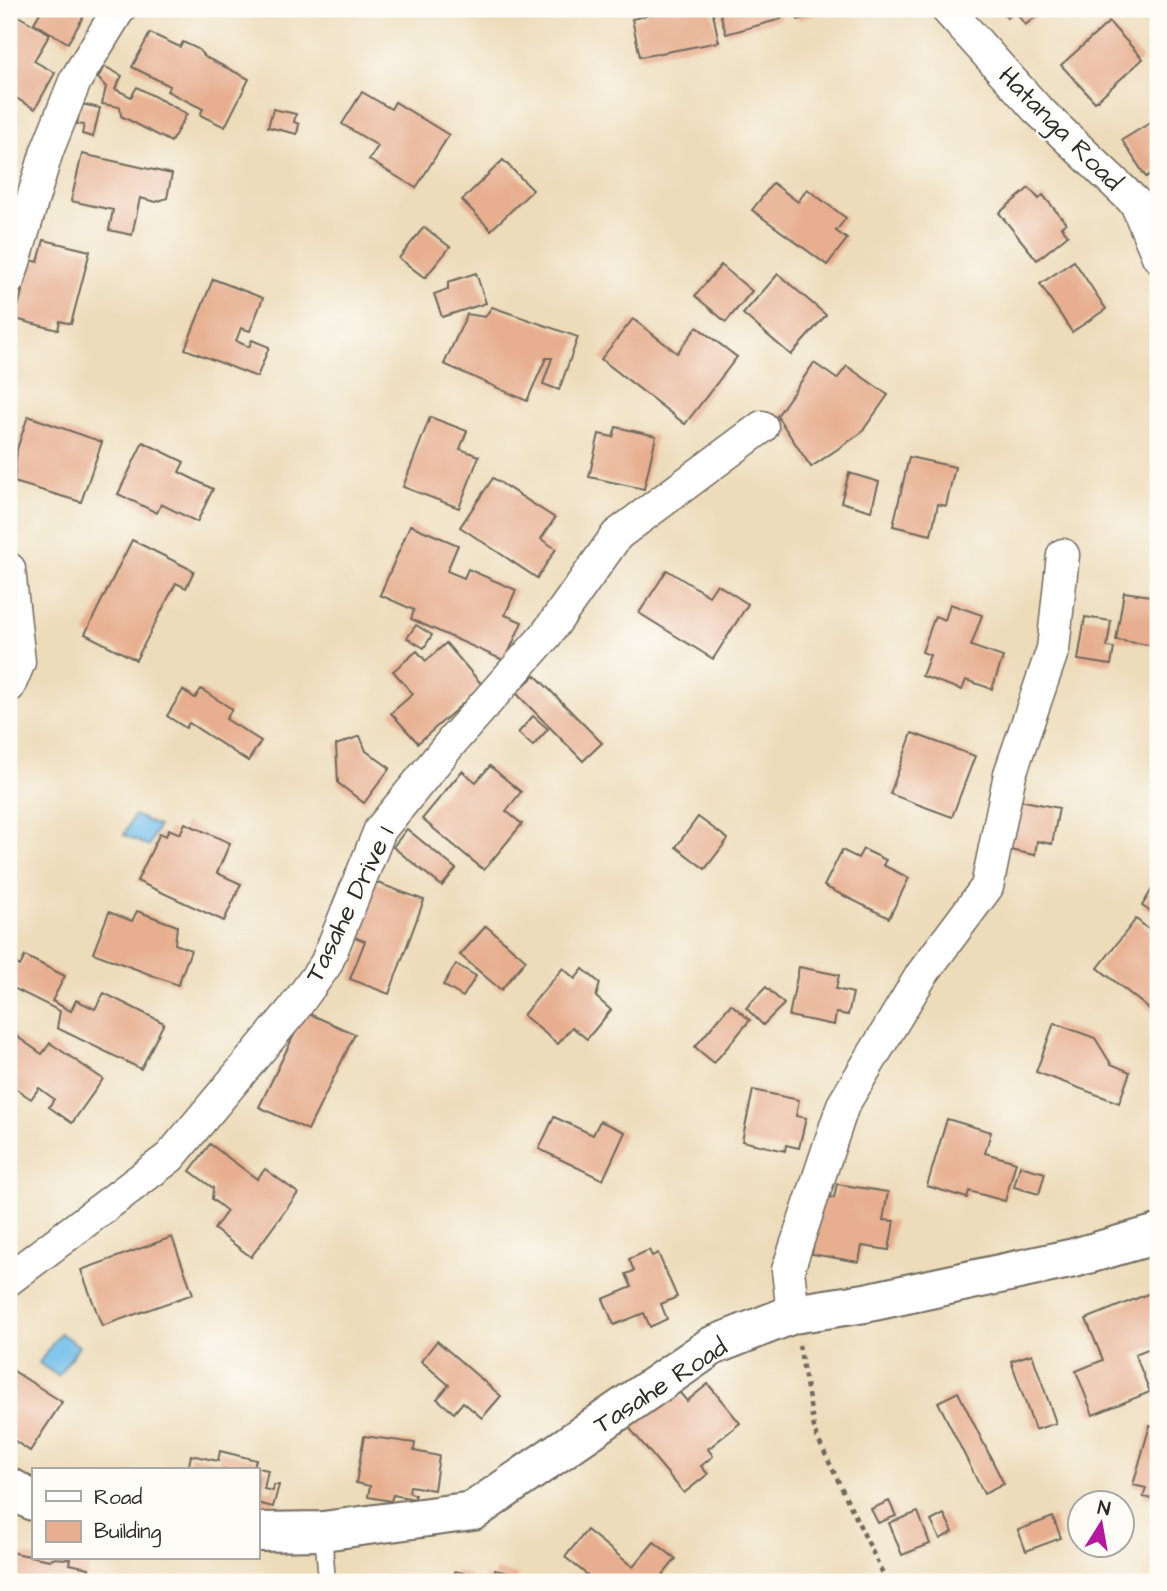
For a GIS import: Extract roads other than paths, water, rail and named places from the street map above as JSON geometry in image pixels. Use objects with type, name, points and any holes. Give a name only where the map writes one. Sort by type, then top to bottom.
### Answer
[{"type":"street","points":[[9,279],[47,151],[75,81],[119,9]]},
{"type":"street","name":"Hatanga Road","points":[[947,9],[1037,108],[1136,202],[1158,257]]},
{"type":"street","name":"Tasahe Drive 1","points":[[9,1279],[170,1157],[292,1011],[326,964],[380,830],[454,739],[546,635],[617,535],[762,427]]},
{"type":"street","points":[[793,1314],[788,1270],[843,1105],[922,974],[986,887],[1010,774],[1052,649],[1063,555]]},
{"type":"street","points":[[9,569],[19,662],[9,686]]},
{"type":"street","name":"Tasahe Road","points":[[259,1532],[323,1531],[473,1511],[712,1346],[793,1314],[864,1303],[1074,1258],[1158,1234]]},
{"type":"street","points":[[9,1487],[32,1500]]},
{"type":"lane","points":[[323,1531],[327,1582]]},
{"type":"water","points":[[134,815],[158,826],[149,846],[124,835]]},
{"type":"water","points":[[60,1333],[79,1346],[58,1376],[39,1363]]}]
